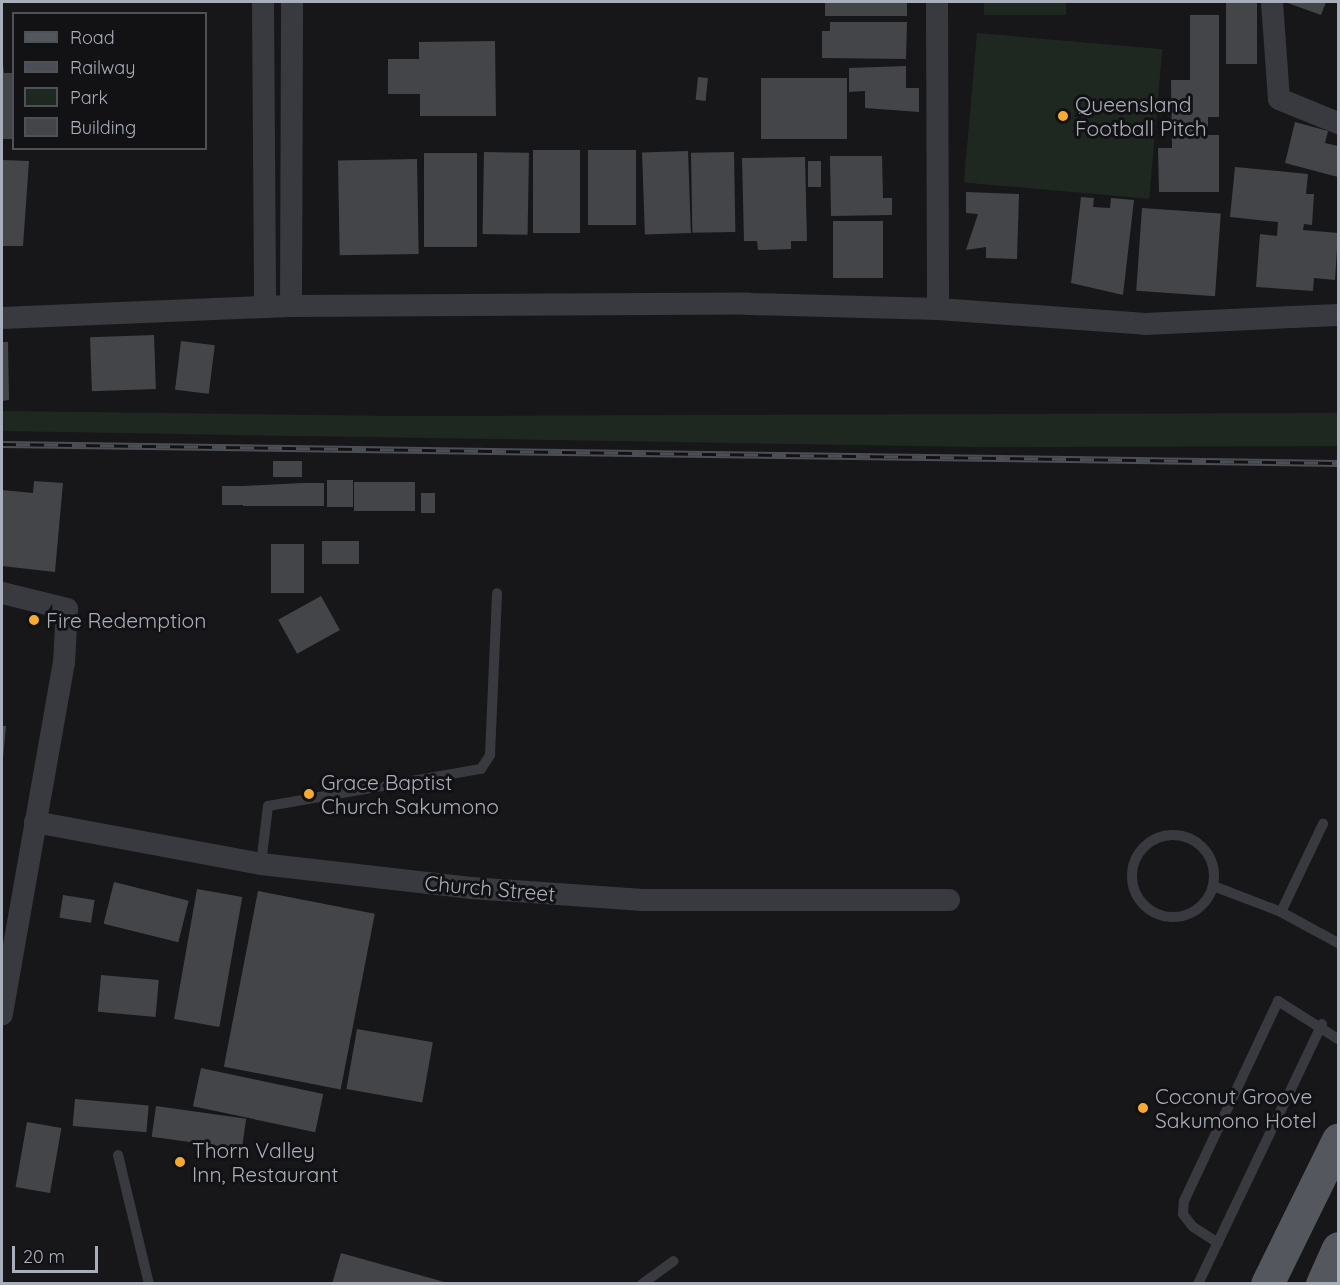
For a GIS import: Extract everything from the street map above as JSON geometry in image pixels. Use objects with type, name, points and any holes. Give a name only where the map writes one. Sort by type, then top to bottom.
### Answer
[{"type":"main road","points":[[1267,1284],[1338,1140]]},
{"type":"main road","points":[[1322,1284],[1338,1248]]},
{"type":"street","points":[[262,2],[265,307]]},
{"type":"street","points":[[291,306],[292,2]]},
{"type":"street","points":[[936,2],[938,309]]},
{"type":"street","points":[[1272,2],[1279,99],[1338,123]]},
{"type":"street","points":[[2,318],[291,306],[938,309],[1145,324],[1338,315]]},
{"type":"street","points":[[2,593],[67,609],[64,662],[2,1016]]},
{"type":"street","name":"Church Street","points":[[36,822],[261,864],[471,888],[643,900],[949,900]]},
{"type":"lane","points":[[261,864],[268,806],[482,769],[489,756],[497,593]]},
{"type":"lane","points":[[1281,912],[1323,824]]},
{"type":"lane","points":[[1162,834],[1180,835],[1211,858],[1216,887],[1185,915],[1153,913],[1138,898],[1131,877],[1135,860],[1144,844],[1162,834]]},
{"type":"lane","points":[[1216,887],[1281,912],[1338,943]]},
{"type":"lane","points":[[1218,1243],[1193,1227],[1183,1214],[1184,1201],[1278,1001],[1322,1024],[1338,1039]]},
{"type":"lane","points":[[1198,1284],[1322,1024]]},
{"type":"lane","points":[[118,1155],[149,1284]]},
{"type":"lane","points":[[642,1284],[674,1261]]},
{"type":"green space","points":[[984,2],[1066,2],[1066,15],[984,15]]},
{"type":"green space","name":"Queensland Football Pitch","points":[[977,33],[1162,49],[1149,199],[964,182]]},
{"type":"green space","points":[[2,411],[397,416],[1338,413],[1338,446],[979,447],[2,431]]},
{"type":"building","points":[[825,2],[907,2],[907,16],[825,16]]},
{"type":"building","points":[[1226,2],[1257,2],[1257,64],[1226,64]]},
{"type":"building","points":[[1285,2],[1326,2],[1321,15]]},
{"type":"building","points":[[1190,15],[1219,15],[1219,117],[1208,117],[1208,135],[1219,135],[1219,192],[1159,192],[1158,148],[1172,148],[1171,80],[1190,80]]},
{"type":"building","points":[[830,22],[907,22],[906,59],[822,58],[822,31],[830,31]]},
{"type":"building","points":[[495,41],[496,116],[420,116],[420,94],[388,94],[388,59],[419,59],[419,42]]},
{"type":"building","points":[[2,55],[4,73],[12,73],[12,139],[2,139]]},
{"type":"building","points":[[906,66],[906,88],[919,88],[919,112],[865,108],[865,91],[849,92],[849,68]]},
{"type":"building","points":[[698,77],[708,78],[706,101],[696,100]]},
{"type":"building","points":[[761,78],[847,78],[847,139],[761,139]]},
{"type":"building","points":[[1295,122],[1328,131],[1325,143],[1338,146],[1338,177],[1285,163]]},
{"type":"building","points":[[533,150],[580,150],[580,233],[533,233]]},
{"type":"building","points":[[588,150],[636,150],[636,225],[588,225]]},
{"type":"building","points":[[688,151],[691,233],[645,235],[642,153]]},
{"type":"building","points":[[484,152],[529,153],[528,235],[483,234]]},
{"type":"building","points":[[734,152],[735,232],[692,233],[691,153]]},
{"type":"building","points":[[424,153],[477,153],[477,247],[424,247]]},
{"type":"building","points":[[830,156],[882,156],[883,198],[892,198],[892,215],[831,216]]},
{"type":"building","points":[[805,157],[807,241],[791,241],[791,249],[758,250],[757,241],[744,241],[742,158]]},
{"type":"building","points":[[417,159],[419,254],[340,255],[338,160]]},
{"type":"building","points":[[2,160],[29,161],[23,246],[2,246]]},
{"type":"building","points":[[808,161],[821,161],[821,187],[808,187]]},
{"type":"building","points":[[1235,167],[1308,174],[1306,194],[1314,194],[1312,225],[1304,224],[1303,230],[1338,233],[1335,280],[1314,278],[1313,291],[1256,287],[1260,234],[1277,236],[1278,222],[1230,217]]},
{"type":"building","points":[[966,192],[1019,194],[1017,259],[986,258],[986,247],[966,250],[978,214],[966,213]]},
{"type":"building","points":[[1081,197],[1094,198],[1093,207],[1110,208],[1111,198],[1134,200],[1123,295],[1071,283]]},
{"type":"building","points":[[1142,208],[1221,214],[1215,296],[1136,291]]},
{"type":"building","points":[[833,221],[883,221],[883,278],[833,278]]},
{"type":"building","points":[[154,335],[156,389],[92,391],[90,337]]},
{"type":"building","points":[[181,341],[215,345],[209,394],[175,390]]},
{"type":"building","points":[[2,342],[8,342],[9,400],[2,401]]},
{"type":"building","points":[[273,461],[302,461],[302,477],[273,477]]},
{"type":"building","points":[[327,480],[353,480],[353,507],[327,507]]},
{"type":"building","points":[[34,481],[63,483],[55,572],[2,566],[2,490],[33,493]]},
{"type":"building","points":[[354,482],[415,482],[415,511],[354,511]]},
{"type":"building","points":[[324,483],[324,506],[243,506],[243,486]]},
{"type":"building","points":[[222,486],[243,486],[243,505],[222,505]]},
{"type":"building","points":[[421,493],[435,493],[435,513],[421,513]]},
{"type":"building","points":[[322,541],[359,541],[359,564],[322,564]]},
{"type":"building","points":[[271,544],[304,544],[304,593],[271,593]]},
{"type":"building","points":[[321,596],[340,630],[297,654],[278,620]]},
{"type":"building","points":[[2,726],[6,726],[3,759],[2,759]]},
{"type":"building","points":[[114,882],[189,901],[178,942],[104,924]]},
{"type":"building","points":[[197,889],[242,897],[219,1027],[174,1019]]},
{"type":"building","points":[[258,891],[375,914],[341,1089],[224,1067]]},
{"type":"building","points":[[63,895],[95,900],[91,923],[59,918]]},
{"type":"building","points":[[101,975],[159,980],[156,1017],[98,1012]]},
{"type":"building","points":[[357,1029],[433,1042],[422,1102],[346,1089]]},
{"type":"building","points":[[201,1068],[323,1094],[315,1132],[193,1106]]},
{"type":"building","points":[[75,1099],[149,1105],[146,1132],[73,1126]]},
{"type":"building","points":[[156,1106],[246,1119],[242,1149],[152,1137]]},
{"type":"building","points":[[27,1122],[61,1128],[50,1193],[16,1187]]},
{"type":"building","points":[[341,1253],[448,1283],[448,1284],[332,1284]]},
{"type":"railway","points":[[2,444],[1338,463]]},
{"type":"place","name":"Queensland Football Pitch","points":[[1063,116]]},
{"type":"place","name":"Fire Redemption","points":[[34,620]]},
{"type":"place","name":"Grace Baptist Church Sakumono","points":[[309,794]]},
{"type":"place","name":"Coconut Groove Sakumono Hotel","points":[[1143,1108]]},
{"type":"place","name":"Thorn Valley Inn, Restaurant","points":[[180,1162]]}]
